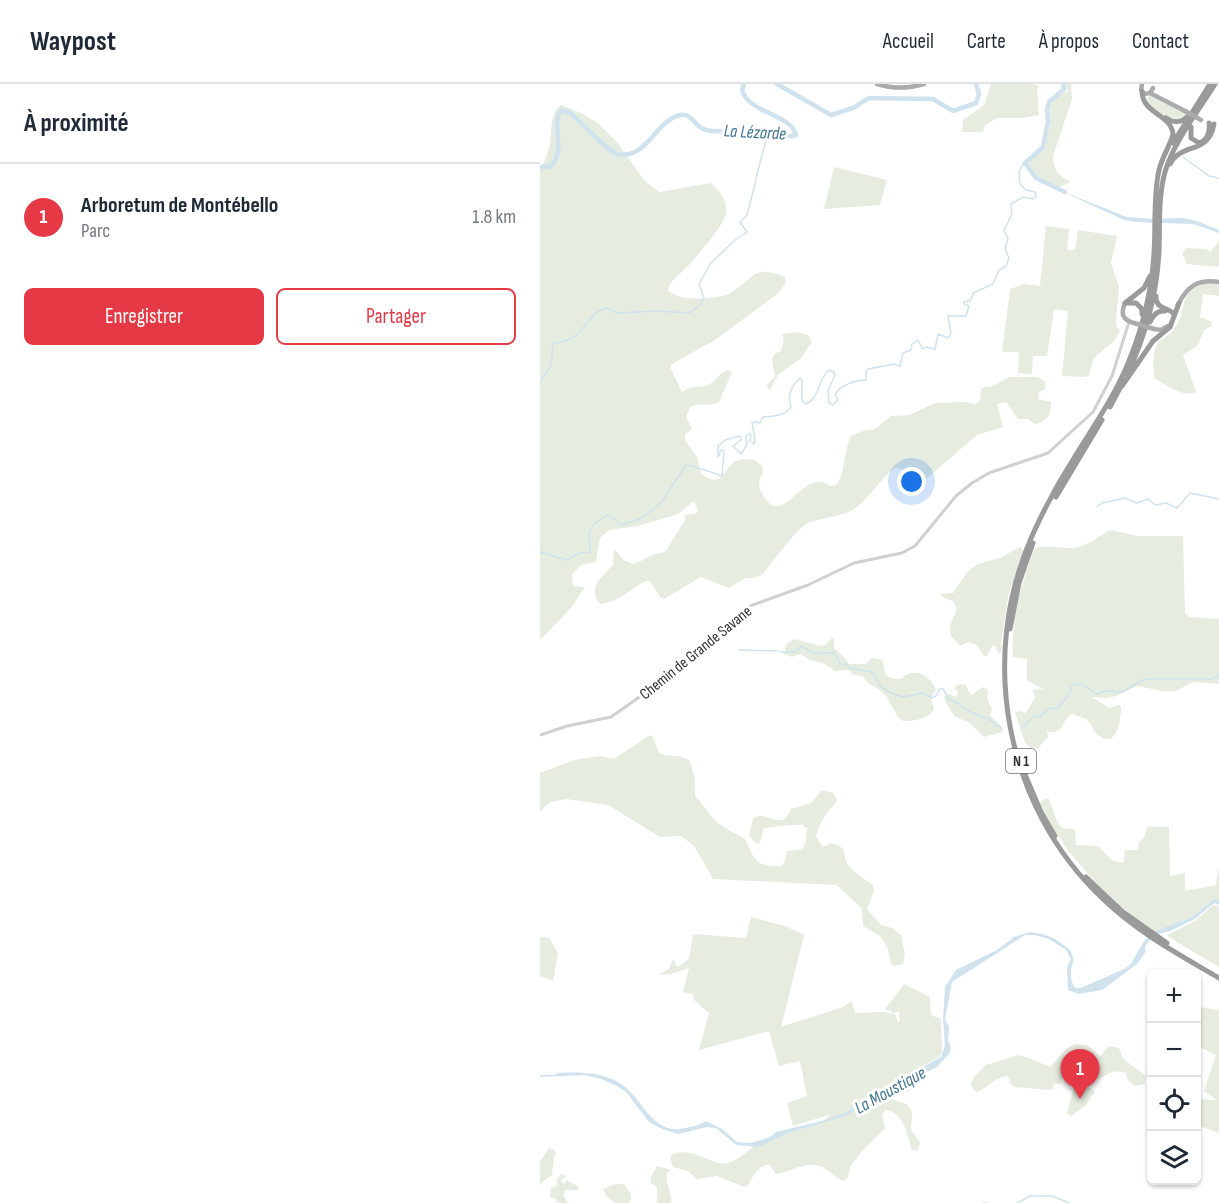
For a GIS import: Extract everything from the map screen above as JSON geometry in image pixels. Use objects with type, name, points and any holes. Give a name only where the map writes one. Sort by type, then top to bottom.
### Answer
[{"type":"highway","name":"N 1","points":[[1206,95],[1210,84]]},
{"type":"highway","name":"N 1","points":[[1215,84],[1206,95],[1173,152],[1159,187],[1157,229],[1149,294],[1135,351],[1112,396],[1059,483],[1025,552],[1008,616],[1005,645],[1005,691],[1011,734],[1020,771],[1035,807],[1066,859],[1120,915],[1219,976]]},
{"type":"highway","points":[[1141,87],[1145,104],[1168,123],[1173,131],[1172,139],[1159,168],[1159,187]]},
{"type":"highway","points":[[1150,90],[1146,100],[1150,107],[1168,120],[1177,122],[1183,120],[1206,95]]},
{"type":"highway","points":[[1206,95],[1190,130],[1192,140],[1199,143],[1206,140],[1211,123]]},
{"type":"highway","points":[[1159,187],[1174,158],[1205,143],[1211,136],[1211,123]]},
{"type":"highway","name":"N 1","points":[[1149,934],[1090,881],[1069,857],[1031,790],[1014,734],[1008,659],[1012,617],[1019,582],[1032,545],[1068,475],[1122,386],[1150,313],[1159,251],[1157,229]]},
{"type":"highway","points":[[1125,303],[1144,288],[1148,281],[1155,241]]},
{"type":"highway","points":[[1159,251],[1160,261],[1155,300],[1160,307],[1172,315]]},
{"type":"highway","points":[[1125,303],[1133,302],[1142,309],[1135,351]]},
{"type":"highway","points":[[1172,315],[1178,305]]},
{"type":"highway","points":[[1122,386],[1153,341],[1170,327],[1178,305]]},
{"type":"highway","points":[[1135,351],[1155,314],[1165,311],[1172,315]]},
{"type":"main road","points":[[877,84],[893,88],[910,88],[924,84]]},
{"type":"main road","points":[[1141,87],[1201,120],[1211,123]]},
{"type":"main road","points":[[1178,305],[1186,290],[1193,284],[1204,281],[1219,282]]},
{"type":"main road","points":[[1125,303],[1122,310],[1123,317],[1154,329],[1164,329],[1172,315]]},
{"type":"street","name":"Chemin de Grande Savane","points":[[540,735],[567,726],[611,717],[699,652],[718,631],[750,606],[807,585],[836,570],[865,560],[902,554],[915,546],[956,496],[972,483],[989,472],[1048,453],[1093,412],[1112,376],[1132,322]]},
{"type":"shaded area","points":[[991,84],[1039,86],[1037,92],[1039,115],[997,118],[985,125],[983,132],[962,132],[963,120],[984,105]]},
{"type":"shaded area","points":[[1065,84],[1071,84],[1072,99],[1053,161],[1063,178],[1071,182],[1060,187],[1041,179],[1028,165],[1029,161],[1046,146],[1046,136],[1050,126],[1049,104],[1057,95],[1068,91]]},
{"type":"shaded area","points":[[1149,96],[1188,114],[1176,120],[1163,115],[1149,104],[1147,100]]},
{"type":"shaded area","points":[[561,105],[599,124],[617,142],[644,180],[659,192],[711,183],[724,198],[726,212],[721,225],[695,259],[672,281],[668,291],[679,297],[700,299],[732,292],[760,272],[785,277],[786,283],[777,294],[715,340],[670,367],[682,392],[710,384],[726,371],[732,372],[719,402],[690,407],[686,417],[692,429],[685,434],[685,440],[697,457],[701,474],[715,480],[719,479],[736,461],[755,460],[762,466],[763,473],[759,488],[764,496],[770,504],[777,506],[784,504],[813,483],[837,485],[851,436],[875,429],[891,416],[909,415],[935,403],[976,404],[980,400],[981,389],[991,387],[1010,377],[1037,377],[1046,382],[1045,389],[1039,392],[1038,399],[1051,402],[1047,417],[1042,422],[1034,424],[1028,419],[1018,419],[1006,402],[997,404],[1003,427],[977,435],[926,479],[896,468],[857,507],[846,513],[808,523],[791,538],[762,575],[746,578],[729,588],[701,577],[664,599],[660,597],[650,581],[646,581],[619,598],[600,604],[596,598],[595,588],[600,578],[613,565],[614,549],[624,560],[633,564],[665,552],[685,520],[685,515],[695,514],[698,510],[694,501],[678,514],[638,526],[609,530],[600,538],[596,562],[581,565],[572,574],[573,586],[585,587],[571,608],[540,640],[540,171],[549,148],[554,114]]},
{"type":"shaded area","points":[[834,167],[887,180],[880,205],[824,209]]},
{"type":"shaded area","points":[[1046,226],[1069,229],[1067,250],[1075,250],[1078,230],[1117,236],[1111,263],[1119,287],[1116,319],[1120,330],[1115,340],[1094,358],[1089,375],[1085,377],[1062,376],[1068,311],[1054,309],[1047,356],[1033,356],[1032,374],[1018,373],[1019,352],[1002,352],[1010,289],[1024,284],[1040,286]]},
{"type":"shaded area","points":[[1219,241],[1219,267],[1187,264],[1182,254],[1187,248],[1206,249],[1210,252]]},
{"type":"shaded area","points":[[1204,283],[1219,284],[1219,296],[1203,294],[1200,317],[1212,322],[1212,326],[1204,330],[1197,346],[1183,355],[1196,392],[1186,393],[1175,390],[1154,378],[1153,357],[1159,342],[1171,333],[1178,322],[1186,297]]},
{"type":"shaded area","points":[[797,332],[808,335],[812,342],[801,358],[778,375],[770,390],[767,385],[775,376],[772,360],[774,354],[781,351],[784,341],[782,334]]},
{"type":"shaded area","points":[[1110,530],[1138,536],[1183,536],[1185,613],[1190,617],[1219,619],[1219,684],[1193,682],[1176,691],[1137,686],[1116,696],[1092,697],[1109,708],[1119,705],[1121,707],[1119,726],[1114,736],[1104,739],[1096,734],[1087,720],[1073,714],[1057,731],[1047,731],[1048,737],[1038,748],[1033,749],[1025,743],[1015,712],[1021,711],[1025,714],[1035,698],[1033,689],[1045,690],[1027,680],[1027,659],[1013,657],[1013,630],[1018,602],[1030,561],[1035,548],[1079,547]]},
{"type":"shaded area","points":[[1020,547],[1023,550],[1009,593],[1001,642],[1002,650],[999,654],[995,646],[992,646],[987,656],[984,656],[977,645],[969,642],[960,646],[951,636],[950,625],[957,609],[953,601],[942,597],[941,594],[953,593],[968,571],[978,564],[1000,558]]},
{"type":"shaded area","points":[[832,638],[834,648],[849,664],[866,664],[872,658],[880,659],[889,677],[901,679],[911,673],[926,676],[936,690],[931,698],[934,709],[932,712],[921,719],[903,721],[898,717],[886,696],[868,683],[863,676],[854,675],[848,670],[835,671],[825,664],[810,660],[800,654],[792,657],[784,654],[786,645],[794,639],[821,646]]},
{"type":"shaded area","points":[[965,684],[971,695],[983,687],[988,690],[987,698],[992,709],[990,715],[1003,728],[1002,732],[984,737],[970,723],[954,716],[944,697],[949,694],[956,697],[957,685]]},
{"type":"shaded area","points":[[650,735],[659,753],[682,757],[690,761],[695,780],[695,796],[718,823],[745,839],[756,860],[765,865],[781,866],[785,861],[787,851],[802,849],[806,842],[807,828],[800,825],[766,828],[763,830],[760,843],[756,843],[749,836],[753,818],[764,816],[783,820],[791,809],[811,803],[822,790],[834,793],[837,801],[824,817],[816,836],[822,846],[830,843],[842,848],[849,866],[873,885],[874,891],[867,909],[881,925],[892,928],[901,935],[905,955],[903,964],[895,966],[891,964],[888,949],[880,936],[863,926],[862,909],[837,885],[713,879],[694,846],[681,836],[660,837],[608,805],[566,799],[550,802],[540,812],[540,773],[574,760],[599,756],[614,759]]},
{"type":"shaded area","points":[[1046,798],[1049,799],[1062,828],[1075,829],[1076,845],[1098,846],[1109,858],[1119,862],[1124,862],[1125,850],[1138,850],[1139,842],[1144,838],[1147,827],[1169,827],[1170,876],[1185,873],[1185,891],[1216,885],[1219,866],[1219,900],[1214,899],[1192,917],[1153,933],[1119,905],[1075,858],[1050,823],[1040,803]]},
{"type":"shaded area","points":[[1213,905],[1219,907],[1219,967],[1167,935],[1195,921]]},
{"type":"shaded area","points":[[751,917],[785,926],[804,935],[781,1027],[843,1007],[852,1001],[855,1013],[895,1014],[898,1023],[900,1021],[899,1012],[892,1013],[890,1009],[888,1011],[885,1009],[904,984],[930,997],[931,1015],[941,1019],[942,1053],[911,1073],[910,1091],[897,1094],[891,1099],[907,1104],[912,1112],[911,1130],[920,1142],[919,1149],[916,1151],[911,1149],[900,1119],[885,1110],[882,1116],[885,1129],[855,1160],[845,1181],[820,1166],[808,1165],[776,1174],[769,1164],[758,1170],[748,1186],[744,1187],[717,1176],[696,1179],[688,1171],[673,1167],[670,1157],[675,1153],[683,1152],[722,1164],[732,1162],[759,1143],[816,1124],[832,1114],[793,1126],[787,1103],[807,1096],[800,1061],[779,1066],[769,1031],[699,1050],[709,1013],[694,1000],[693,994],[683,992],[689,968],[671,974],[658,975],[669,969],[672,961],[674,960],[679,966],[689,959],[693,934],[746,938]]},
{"type":"shaded area","points":[[540,937],[549,938],[558,953],[553,981],[540,976]]},
{"type":"shaded area","points":[[1201,1007],[1219,1010],[1219,1133],[1201,1126],[1201,1099],[1217,1100],[1204,1091],[1216,1055],[1201,1048]]},
{"type":"shaded area","points":[[1075,1044],[1087,1045],[1100,1056],[1109,1046],[1119,1048],[1123,1059],[1145,1075],[1145,1084],[1135,1086],[1128,1080],[1126,1073],[1112,1072],[1093,1080],[1064,1074],[1060,1084],[1054,1084],[1053,1089],[1050,1090],[1015,1087],[1006,1076],[977,1092],[972,1088],[971,1083],[974,1077],[986,1065],[1018,1055],[1050,1067],[1066,1049]]},
{"type":"shaded area","points":[[1077,1077],[1095,1092],[1085,1106],[1071,1116],[1067,1113]]},
{"type":"shaded area","points":[[549,1148],[556,1154],[552,1175],[540,1186],[540,1162]]},
{"type":"shaded area","points":[[657,1166],[671,1170],[667,1172],[667,1176],[671,1203],[657,1203],[657,1187],[651,1183],[651,1177]]},
{"type":"shaded area","points":[[561,1174],[566,1177],[561,1180],[563,1184],[567,1180],[579,1187],[578,1190],[565,1190],[564,1196],[568,1203],[557,1203],[556,1199],[550,1197],[551,1188],[557,1186],[557,1179]]},
{"type":"shaded area","points":[[616,1184],[624,1184],[631,1195],[628,1203],[615,1203],[607,1197],[603,1189]]},
{"type":"water","points":[[1061,191],[1127,217],[1183,218],[1219,230],[1219,233],[1193,224],[1124,220]]},
{"type":"water","name":"La Moustique","points":[[1214,899],[1219,900],[1219,905],[1214,903],[1195,919],[1158,934],[1148,942],[1145,953],[1137,964],[1102,990],[1079,994],[1068,990],[1067,967],[1071,959],[1066,950],[1049,939],[1025,935],[952,982],[945,1019],[949,1027],[948,1040],[951,1048],[949,1054],[937,1067],[884,1093],[845,1116],[788,1133],[758,1147],[736,1145],[716,1128],[707,1127],[678,1134],[662,1129],[649,1122],[626,1092],[601,1079],[585,1075],[540,1077],[540,1075],[558,1073],[589,1073],[604,1076],[626,1088],[660,1125],[679,1129],[706,1121],[722,1129],[737,1142],[751,1143],[770,1137],[776,1132],[826,1120],[847,1112],[872,1095],[941,1057],[945,1045],[943,1018],[945,987],[956,970],[997,950],[1014,937],[1030,932],[1043,934],[1055,939],[1070,950],[1074,960],[1071,978],[1075,988],[1081,988],[1124,969],[1131,964],[1144,941],[1156,931],[1192,917]]},
{"type":"waterway","name":"La Lézarde","points":[[540,167],[551,166],[556,159],[558,152],[557,123],[561,111],[569,112],[607,148],[617,154],[636,151],[663,125],[680,115],[688,116],[706,130],[750,130],[786,136],[796,135],[786,122],[752,104],[742,90],[744,84]]},
{"type":"waterway","name":"La Lézarde","points":[[777,84],[831,115],[853,108],[869,98],[933,99],[953,111],[976,103],[979,94],[976,84]]},
{"type":"waterway","name":"La Lézarde","points":[[1063,84],[1064,89],[1049,102],[1043,147],[1025,163],[1036,178],[1065,192]]},
{"type":"waterway","points":[[756,178],[765,144],[771,134]]},
{"type":"waterway","points":[[1183,157],[1209,176],[1219,178]]},
{"type":"waterway","points":[[540,552],[567,560],[579,553],[590,552],[589,533],[595,523],[608,515],[622,525],[642,518],[661,503],[686,465],[722,476],[724,451],[721,450],[718,457],[718,446],[725,440],[740,436],[741,440],[733,446],[741,454],[747,445],[746,436],[749,434],[751,435],[750,441],[754,444],[752,423],[760,423],[763,417],[779,415],[789,410],[791,391],[800,378],[802,380],[802,401],[806,404],[817,393],[825,374],[829,370],[834,372],[835,375],[828,391],[829,403],[833,405],[838,400],[835,394],[849,384],[866,380],[868,369],[894,364],[900,366],[903,353],[911,350],[912,344],[918,340],[923,349],[926,347],[935,349],[938,334],[948,338],[951,334],[948,316],[966,316],[969,306],[964,302],[971,300],[973,293],[993,284],[999,270],[1006,266],[1009,258],[1005,249],[1008,239],[1004,230],[1012,214],[1011,204],[1023,197],[1033,199],[1036,197],[1035,192],[1026,190],[1020,184],[1019,172],[1023,164],[1025,165]]},
{"type":"waterway","points":[[540,382],[551,366],[553,343],[571,339],[577,335],[602,309],[608,308],[617,313],[657,311],[688,313],[697,308],[704,298],[699,284],[710,264],[747,232],[740,222],[747,215],[756,180]]},
{"type":"waterway","points":[[1097,507],[1102,503],[1125,498],[1137,503],[1148,499],[1155,505],[1166,503],[1177,508],[1190,493],[1219,499]]},
{"type":"waterway","points":[[780,652],[796,652],[801,646],[815,653],[833,653],[840,664],[873,672],[881,687],[904,697],[923,693],[932,698],[940,689],[943,689],[950,700],[1001,727]]},
{"type":"waterway","points":[[739,650],[777,651]]},
{"type":"waterway","points":[[1022,728],[1033,717],[1041,716],[1047,709],[1058,708],[1070,693],[1072,685],[1082,684],[1096,694],[1105,691],[1122,692],[1145,679],[1212,679],[1219,676]]},
{"type":"waterway","points":[[1017,1203],[1030,1196],[1052,1196],[1069,1203]]},
{"type":"waterway","points":[[982,1203],[988,1203]]},
{"type":"place","name":"Arboretum de Montébello","points":[[1080,1099]]}]
